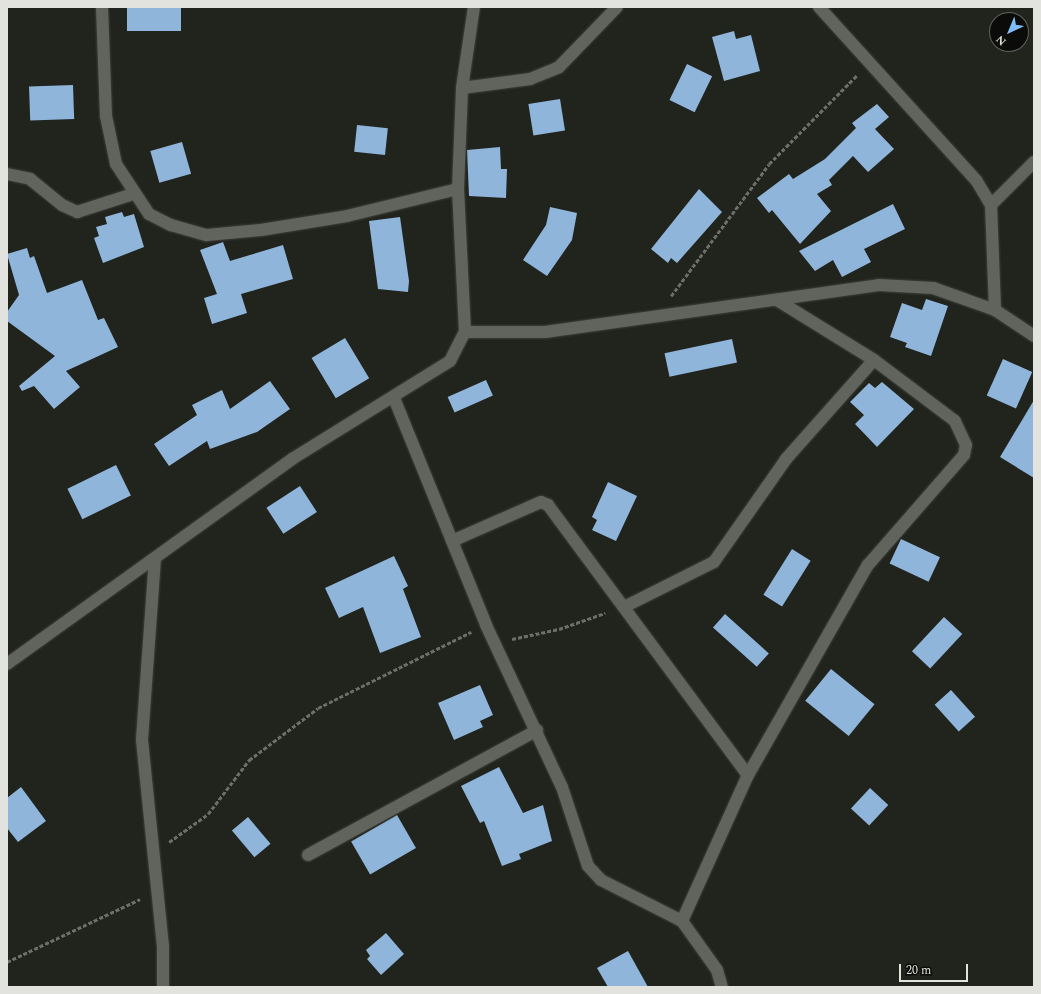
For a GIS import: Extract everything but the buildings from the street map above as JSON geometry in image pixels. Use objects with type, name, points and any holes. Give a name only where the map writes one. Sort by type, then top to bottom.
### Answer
[{"type":"street","points":[[102,7],[106,116],[116,164],[133,194],[149,214],[171,225],[207,235],[261,230],[347,216],[458,189]]},
{"type":"street","points":[[7,664],[155,558],[199,523],[292,458],[394,398],[450,361],[465,332],[458,189],[462,88],[474,7]]},
{"type":"street","points":[[462,88],[530,79],[559,67],[617,7]]},
{"type":"street","points":[[819,7],[868,64],[976,180],[991,205],[994,310]]},
{"type":"street","points":[[991,205],[1034,162]]},
{"type":"street","points":[[7,174],[30,179],[62,206],[77,212],[133,194]]},
{"type":"street","points":[[465,332],[545,332],[654,319],[878,285],[933,288],[994,310],[1034,336]]},
{"type":"street","points":[[682,921],[748,775],[794,700],[868,565],[964,456],[964,435],[956,422],[874,360],[776,300]]},
{"type":"street","points":[[626,606],[714,562],[790,453],[874,360]]},
{"type":"street","points":[[394,398],[486,625],[537,730],[593,873],[682,921],[717,970],[722,987]]},
{"type":"street","points":[[452,541],[541,502],[548,505],[626,606],[683,690],[748,775]]},
{"type":"street","points":[[155,558],[142,740],[155,893],[163,946],[163,987]]},
{"type":"street","points":[[308,855],[537,730]]},
{"type":"path","points":[[654,319],[768,164],[868,64]]},
{"type":"path","points":[[494,643],[559,629],[626,606]]},
{"type":"path","points":[[152,854],[208,814],[249,760],[318,708],[486,625]]},
{"type":"path","points":[[7,962],[155,893]]}]
